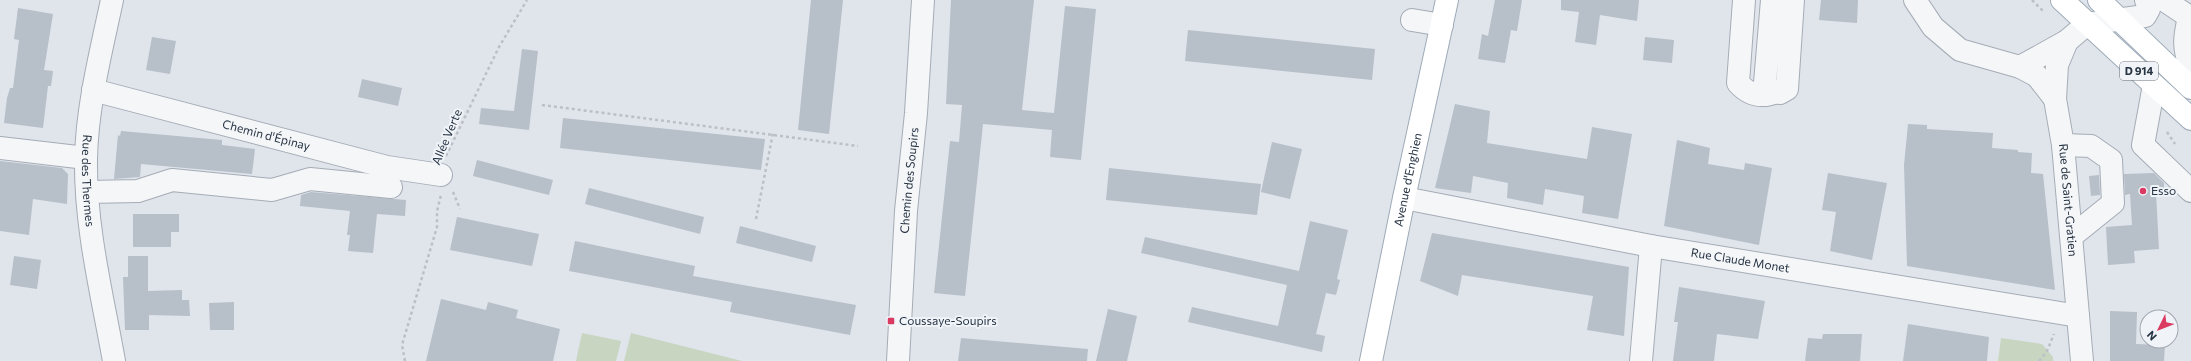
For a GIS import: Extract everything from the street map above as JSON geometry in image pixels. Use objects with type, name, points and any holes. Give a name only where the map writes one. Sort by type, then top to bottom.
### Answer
[{"type":"main road","name":"Avenue d'Enghien","points":[[1371,361],[1404,198],[1447,0]]},
{"type":"main road","name":"D 914","points":[[2062,0],[2191,119]]},
{"type":"main road","name":"D 914","points":[[2097,0],[2191,88]]},
{"type":"street","name":"Rue des Thermes","points":[[112,0],[93,90],[86,158],[88,219],[114,361]]},
{"type":"street","name":"Chemin des Soupirs","points":[[898,361],[906,211],[916,113],[923,0]]},
{"type":"street","points":[[1744,0],[1738,83],[1746,92],[1762,96],[1780,93],[1787,89],[1793,0]]},
{"type":"street","points":[[1772,0],[1765,83],[1774,93]]},
{"type":"street","points":[[1915,0],[1933,28],[1960,50],[2020,67],[2036,76],[2055,99]]},
{"type":"street","points":[[2020,67],[2067,41],[2087,24],[2097,0]]},
{"type":"street","points":[[2087,24],[2145,16],[2149,9],[2146,0]]},
{"type":"street","points":[[2164,0],[2190,17],[2184,39],[2184,51],[2191,69]]},
{"type":"street","points":[[1412,20],[1442,25]]},
{"type":"street","name":"Rue de Saint-Gratien","points":[[2067,41],[2057,65],[2055,99],[2063,145],[2072,236],[2068,314],[2082,361]]},
{"type":"street","points":[[2154,85],[2143,146],[2191,191]]},
{"type":"street","name":"Chemin d'Épinay","points":[[93,90],[387,167],[443,179]]},
{"type":"street","points":[[2063,145],[2091,146],[2111,160],[2113,203],[2072,236]]},
{"type":"street","points":[[0,148],[86,158]]},
{"type":"street","points":[[87,192],[138,191],[172,180],[272,190],[310,179],[391,187]]},
{"type":"street","name":"Rue Claude Monet","points":[[1404,198],[1651,246],[2068,314]]},
{"type":"street","points":[[1641,361],[1651,246]]},
{"type":"path","name":"Allée Verte","points":[[405,361],[402,345],[436,227],[437,211],[447,155],[499,47],[527,0]]},
{"type":"path","points":[[542,104],[773,133],[858,146]]},
{"type":"path","points":[[756,219],[773,133]]},
{"type":"path","points":[[443,179],[452,188],[460,209]]},
{"type":"path","points":[[2039,361],[2047,351],[2054,335],[2068,314]]},
{"type":"green space","points":[[582,333],[621,341],[616,361],[576,361]]},
{"type":"green space","points":[[631,333],[742,361],[624,361]]},
{"type":"green space","points":[[2001,338],[2042,344],[2053,357],[2053,361],[1998,361]]},
{"type":"building","points":[[811,0],[843,0],[829,134],[798,130]]},
{"type":"building","points":[[951,0],[1034,0],[1022,110],[1054,113],[1065,6],[1096,9],[1081,160],[1050,157],[1052,130],[983,124],[965,296],[934,293],[950,141],[959,142],[962,105],[946,104]]},
{"type":"building","points":[[1495,0],[1522,0],[1517,31],[1511,30],[1505,63],[1478,59],[1482,34],[1488,36]]},
{"type":"building","points":[[1561,0],[1639,0],[1637,21],[1600,15],[1596,45],[1575,42],[1579,12],[1561,10]]},
{"type":"building","points":[[1821,0],[1858,0],[1857,23],[1819,20]]},
{"type":"building","points":[[18,8],[53,14],[44,70],[53,71],[51,86],[48,86],[43,128],[4,123],[7,98],[10,88],[13,88],[19,40],[14,39]]},
{"type":"building","points":[[1188,30],[1375,49],[1372,80],[1185,61]]},
{"type":"building","points":[[152,37],[176,41],[170,74],[146,70]]},
{"type":"building","points":[[1645,37],[1674,40],[1672,63],[1643,60]]},
{"type":"building","points":[[522,49],[538,51],[529,130],[479,124],[481,108],[514,111]]},
{"type":"building","points":[[362,79],[402,88],[398,106],[358,97]]},
{"type":"building","points":[[1455,104],[1490,111],[1487,143],[1587,159],[1592,127],[1632,134],[1618,219],[1582,213],[1584,196],[1545,189],[1543,205],[1507,198],[1508,183],[1473,176],[1471,193],[1435,188]]},
{"type":"building","points":[[563,118],[765,139],[761,170],[560,148]]},
{"type":"building","points":[[1908,124],[1927,125],[1927,129],[1993,133],[1992,148],[2018,150],[2018,152],[2032,153],[2031,173],[2043,174],[2055,290],[1907,266],[1904,165]]},
{"type":"building","points":[[121,131],[222,140],[222,145],[255,149],[252,174],[141,164],[140,177],[114,179],[118,135],[120,136]]},
{"type":"building","points":[[1677,140],[1710,148],[1708,164],[1744,170],[1745,163],[1772,168],[1759,245],[1664,226]]},
{"type":"building","points":[[1272,142],[1302,149],[1290,199],[1261,192]]},
{"type":"building","points":[[477,160],[553,180],[549,195],[473,176]]},
{"type":"building","points":[[0,161],[62,168],[68,174],[67,204],[33,199],[29,235],[0,231]]},
{"type":"building","points":[[1109,168],[1261,184],[1257,215],[1106,200]]},
{"type":"building","points":[[1828,173],[1887,183],[1872,260],[1830,251],[1836,212],[1822,210]]},
{"type":"building","points":[[2154,173],[2164,183],[2164,193],[2156,193],[2159,249],[2134,251],[2135,263],[2108,265],[2106,227],[2132,225],[2130,194],[2125,195],[2124,174]]},
{"type":"building","points":[[2099,175],[2100,195],[2091,196],[2089,176]]},
{"type":"building","points":[[589,188],[704,217],[700,234],[585,204]]},
{"type":"building","points":[[311,192],[406,200],[405,216],[377,214],[373,253],[348,251],[350,235],[347,235],[350,211],[300,206],[301,195]]},
{"type":"building","points":[[133,214],[179,214],[179,232],[171,232],[171,247],[133,247]]},
{"type":"building","points":[[457,217],[539,234],[532,266],[450,250]]},
{"type":"building","points":[[1310,221],[1348,230],[1337,279],[1340,280],[1336,295],[1326,293],[1316,334],[1325,336],[1322,352],[1188,322],[1192,307],[1278,326],[1287,285],[1141,253],[1145,237],[1299,271]]},
{"type":"building","points":[[740,226],[816,246],[812,262],[736,243]]},
{"type":"building","points":[[1432,233],[1629,267],[1624,336],[1587,330],[1593,296],[1462,275],[1458,296],[1420,281]]},
{"type":"building","points":[[575,241],[695,266],[693,276],[856,305],[850,335],[730,312],[732,302],[569,271]]},
{"type":"building","points":[[14,256],[41,260],[37,289],[10,285]]},
{"type":"building","points":[[128,256],[148,256],[148,291],[182,290],[182,300],[189,300],[190,316],[149,315],[149,330],[125,330],[123,277],[128,277]]},
{"type":"building","points":[[1679,287],[1765,301],[1758,339],[1717,334],[1714,361],[1673,361],[1678,322],[1674,322]]},
{"type":"building","points":[[441,299],[486,310],[488,302],[518,310],[516,318],[560,329],[553,361],[426,361]]},
{"type":"building","points":[[234,302],[234,330],[210,330],[209,303]]},
{"type":"building","points":[[1108,309],[1137,316],[1127,361],[1096,361]]},
{"type":"building","points":[[2110,311],[2137,312],[2136,344],[2139,344],[2139,349],[2165,349],[2164,361],[2110,361]]},
{"type":"building","points":[[1908,324],[1989,337],[1987,361],[1903,361]]},
{"type":"building","points":[[1823,334],[1862,334],[1860,361],[1805,361],[1808,338],[1822,339]]},
{"type":"building","points":[[961,338],[1088,349],[1087,361],[958,361]]},
{"type":"place","name":"Esso","points":[[2143,191]]},
{"type":"place","name":"Coussaye-Soupirs","points":[[891,321]]}]
